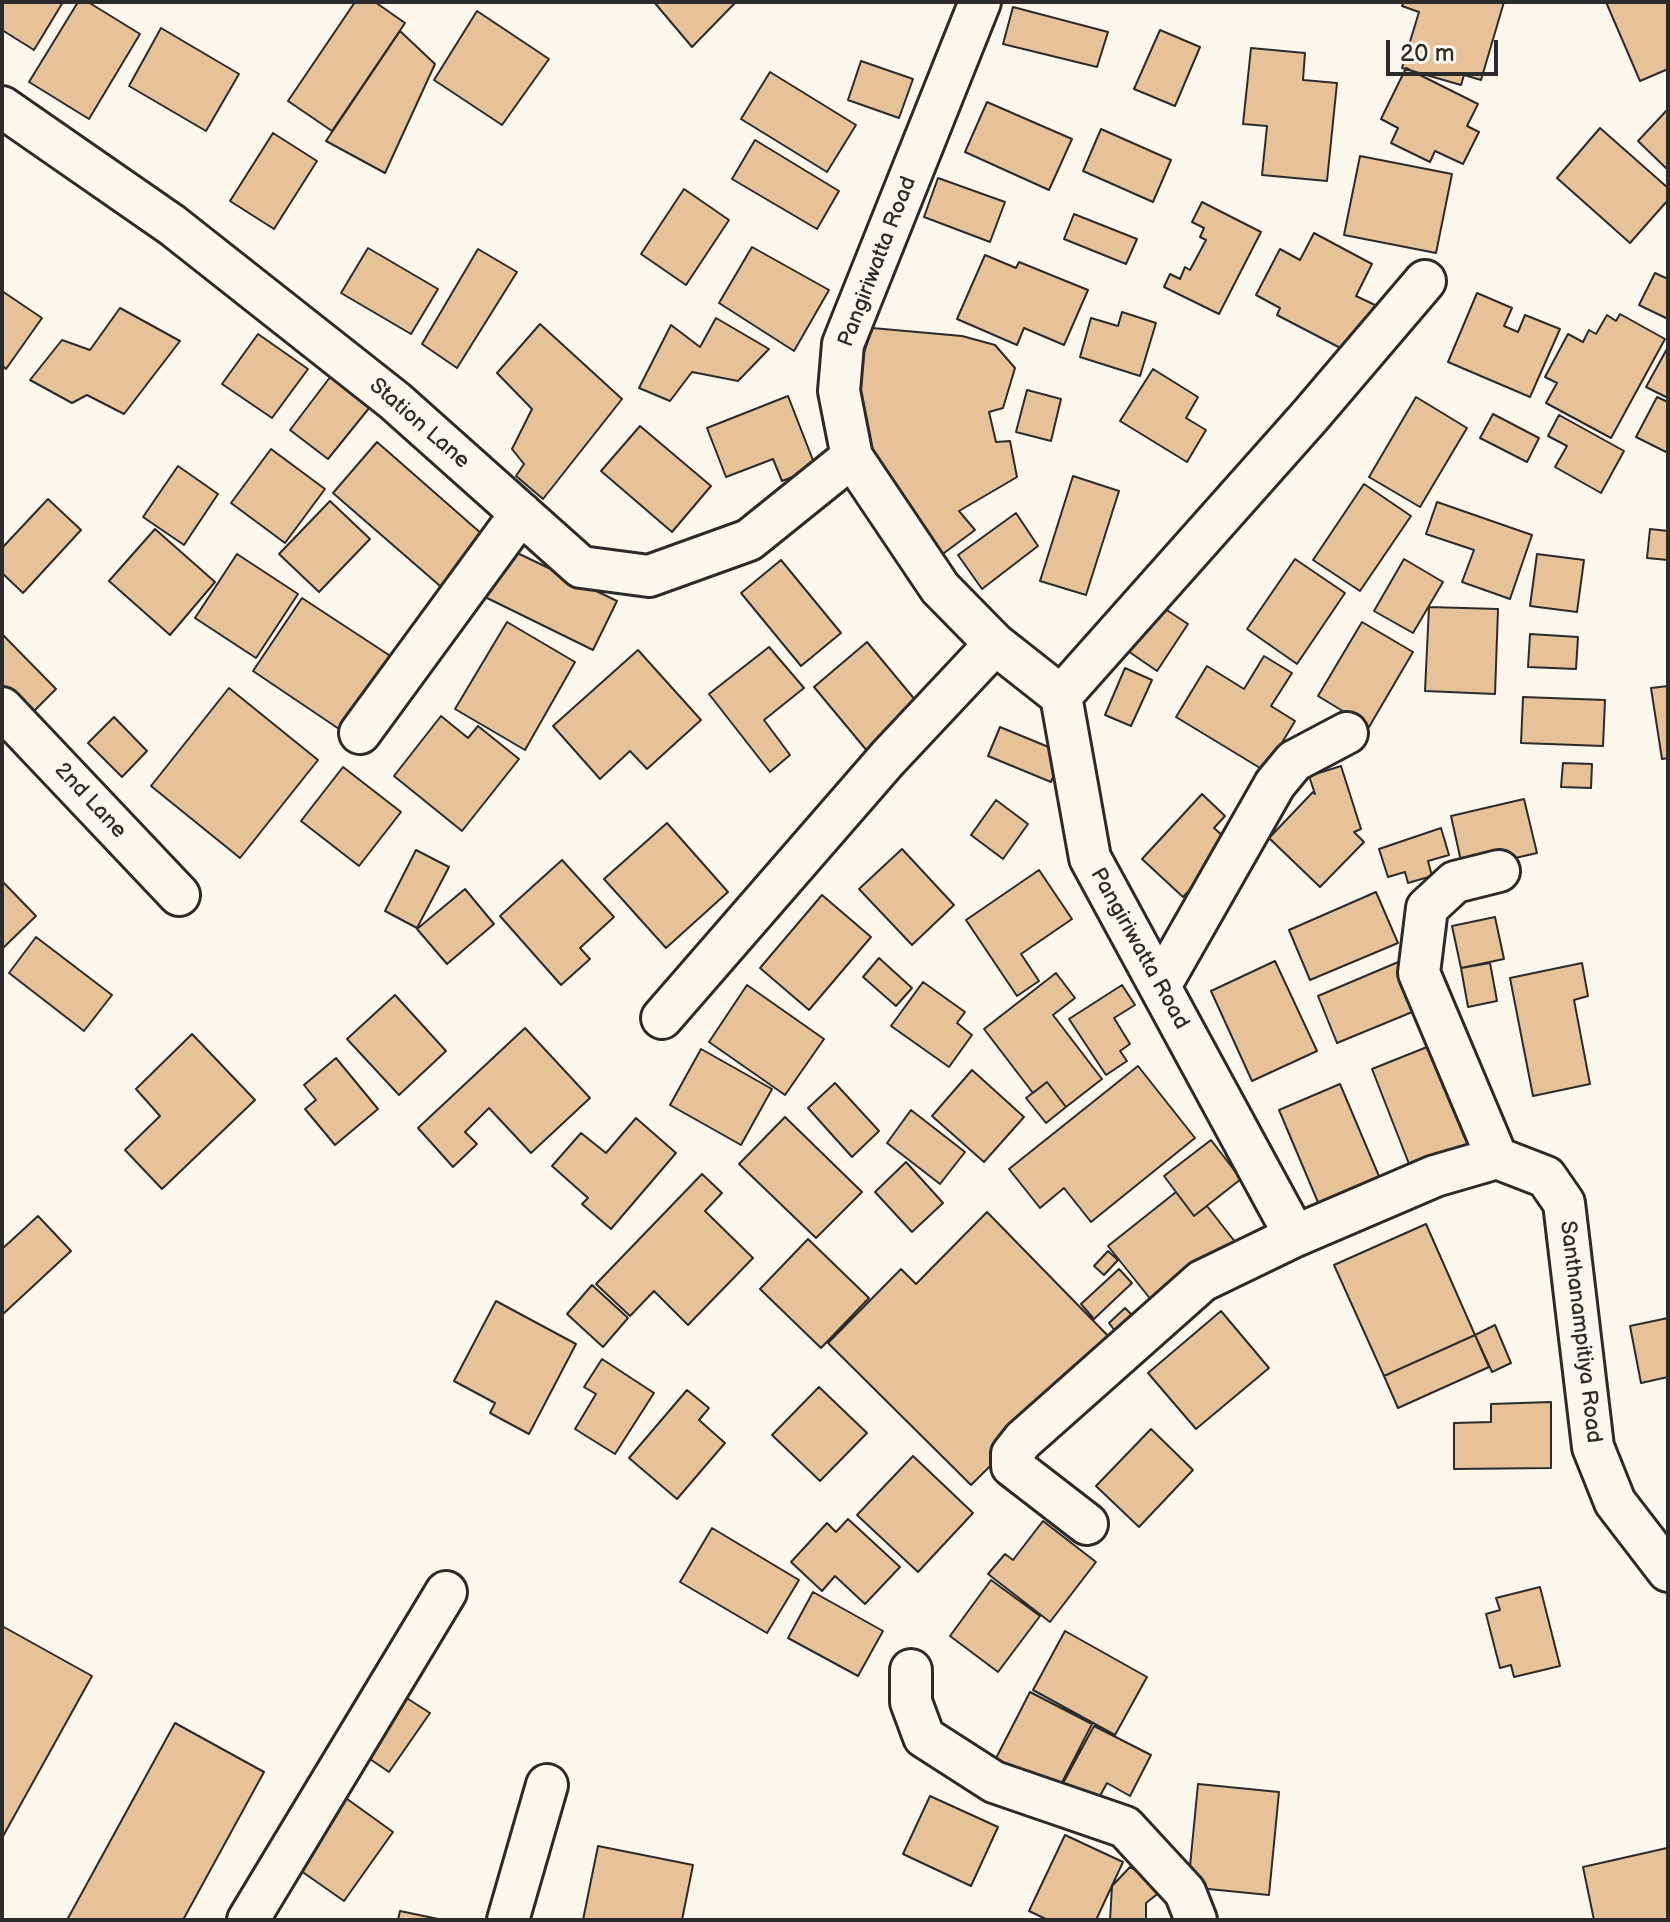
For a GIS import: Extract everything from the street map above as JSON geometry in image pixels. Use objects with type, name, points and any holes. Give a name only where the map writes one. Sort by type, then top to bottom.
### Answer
[{"type":"street","name":"Pangiriwatta Road","points":[[979,2],[843,344],[839,391],[852,457],[940,588],[995,644],[1061,696],[1090,858],[1295,1236]]},
{"type":"street","name":"Station Lane","points":[[2,107],[172,225],[395,401],[581,567],[649,576],[749,540],[852,457]]},
{"type":"street","points":[[1061,696],[1310,416],[1425,281]]},
{"type":"street","points":[[360,733],[521,513]]},
{"type":"street","points":[[662,1018],[888,758],[995,644]]},
{"type":"street","name":"2nd Lane","points":[[2,708],[179,895]]},
{"type":"street","points":[[1160,986],[1275,784],[1294,761],[1347,733]]},
{"type":"street","points":[[1087,1524],[1012,1466],[1012,1454],[1023,1440],[1202,1281],[1295,1236],[1435,1176],[1497,1158],[1419,973],[1427,908],[1455,882],[1499,871]]},
{"type":"street","name":"Santhanampitiya Road","points":[[1497,1158],[1546,1177],[1564,1203],[1593,1447],[1615,1502],[1668,1571]]},
{"type":"street","points":[[248,1920],[446,1592]]},
{"type":"street","points":[[911,1670],[911,1702],[924,1737],[994,1782],[1125,1827],[1185,1892],[1196,1920]]},
{"type":"street","points":[[508,1920],[547,1785]]},
{"type":"building","points":[[2,2],[63,2],[34,50],[2,30]]},
{"type":"building","points":[[78,2],[88,2],[140,34],[89,119],[29,82]]},
{"type":"building","points":[[355,2],[375,2],[405,23],[332,131],[288,101]]},
{"type":"building","points":[[654,2],[733,2],[735,3],[692,47]]},
{"type":"building","points":[[1404,2],[1504,2],[1481,80],[1464,75],[1461,85],[1402,68],[1419,12],[1402,6]]},
{"type":"building","points":[[1606,2],[1668,2],[1668,69],[1640,81]]},
{"type":"building","points":[[1013,7],[1108,32],[1097,67],[1003,44]]},
{"type":"building","points":[[477,11],[549,59],[502,125],[434,80]]},
{"type":"building","points":[[161,28],[239,74],[206,131],[129,86]]},
{"type":"building","points":[[1160,30],[1200,47],[1175,106],[1134,89]]},
{"type":"building","points":[[400,31],[435,64],[385,173],[326,141]]},
{"type":"building","points":[[1251,48],[1305,53],[1303,80],[1337,83],[1327,181],[1262,175],[1267,126],[1243,124]]},
{"type":"building","points":[[861,61],[913,79],[899,118],[848,100]]},
{"type":"building","points":[[1406,68],[1478,104],[1467,126],[1479,132],[1463,164],[1435,151],[1430,162],[1391,143],[1398,128],[1381,119]]},
{"type":"building","points":[[770,72],[856,125],[827,172],[741,119]]},
{"type":"building","points":[[987,102],[1072,139],[1049,190],[965,152]]},
{"type":"building","points":[[1668,109],[1668,170],[1638,141]]},
{"type":"building","points":[[1600,128],[1668,188],[1668,200],[1630,243],[1557,178]]},
{"type":"building","points":[[1101,129],[1171,160],[1153,202],[1083,171]]},
{"type":"building","points":[[273,133],[317,161],[274,229],[230,201]]},
{"type":"building","points":[[755,140],[839,191],[817,229],[732,179]]},
{"type":"building","points":[[1360,156],[1452,174],[1436,253],[1344,235]]},
{"type":"building","points":[[938,178],[1005,202],[990,242],[924,217]]},
{"type":"building","points":[[684,189],[729,220],[686,285],[641,254]]},
{"type":"building","points":[[1202,202],[1261,232],[1219,314],[1164,287],[1170,274],[1180,279],[1185,267],[1190,270],[1206,240],[1200,237],[1204,228],[1192,222]]},
{"type":"building","points":[[1074,214],[1137,239],[1126,264],[1064,239]]},
{"type":"building","points":[[1314,233],[1372,264],[1356,296],[1375,305],[1350,353],[1277,315],[1280,308],[1256,295],[1280,249],[1300,260]]},
{"type":"building","points":[[752,247],[829,290],[794,351],[719,303]]},
{"type":"building","points":[[368,248],[438,289],[411,334],[341,293]]},
{"type":"building","points":[[478,249],[517,272],[457,368],[422,344]]},
{"type":"building","points":[[985,255],[1016,268],[1019,262],[1088,290],[1064,345],[1024,328],[1017,345],[957,319]]},
{"type":"building","points":[[1655,273],[1668,279],[1668,319],[1639,305]]},
{"type":"building","points":[[2,291],[42,318],[6,369],[2,365]]},
{"type":"building","points":[[1477,293],[1512,308],[1504,326],[1518,332],[1525,315],[1560,329],[1530,397],[1448,362]]},
{"type":"building","points":[[120,308],[180,341],[124,414],[87,395],[72,403],[30,380],[62,340],[90,350]]},
{"type":"building","points":[[1122,312],[1156,323],[1140,376],[1080,357],[1091,318],[1118,326]]},
{"type":"building","points":[[1620,314],[1665,339],[1611,438],[1546,403],[1557,383],[1545,377],[1568,334],[1583,342],[1589,330],[1596,334],[1607,315],[1616,321]]},
{"type":"building","points":[[716,318],[769,349],[738,381],[692,372],[670,401],[639,388],[671,325],[700,347]]},
{"type":"building","points":[[540,324],[622,399],[543,499],[516,476],[524,464],[512,449],[532,409],[497,373]]},
{"type":"building","points":[[872,328],[962,336],[995,345],[1015,368],[1003,408],[989,412],[996,442],[1010,441],[1017,477],[959,511],[975,530],[936,559],[866,442],[858,393],[862,359]]},
{"type":"building","points":[[258,334],[308,369],[272,418],[222,384]]},
{"type":"building","points":[[1668,347],[1668,398],[1646,387]]},
{"type":"building","points":[[1153,369],[1198,397],[1186,418],[1206,430],[1187,462],[1120,421]]},
{"type":"building","points":[[334,372],[374,402],[328,459],[290,430]]},
{"type":"building","points":[[1027,390],[1061,399],[1051,441],[1016,432]]},
{"type":"building","points":[[788,396],[816,468],[782,481],[773,459],[726,477],[707,428]]},
{"type":"building","points":[[1416,397],[1467,428],[1420,507],[1369,477]]},
{"type":"building","points":[[1657,397],[1668,402],[1668,453],[1636,437]]},
{"type":"building","points":[[1493,414],[1539,438],[1527,462],[1480,438]]},
{"type":"building","points":[[1559,415],[1624,451],[1601,493],[1555,467],[1567,446],[1548,436]]},
{"type":"building","points":[[640,426],[711,486],[672,532],[601,471]]},
{"type":"building","points":[[377,442],[491,542],[447,592],[333,493]]},
{"type":"building","points":[[271,449],[325,489],[285,543],[231,503]]},
{"type":"building","points":[[178,466],[218,494],[184,545],[143,517]]},
{"type":"building","points":[[1073,476],[1119,491],[1086,595],[1040,581]]},
{"type":"building","points":[[1364,484],[1411,516],[1360,591],[1313,560]]},
{"type":"building","points":[[48,499],[81,530],[23,593],[2,573],[2,548]]},
{"type":"building","points":[[330,501],[370,539],[319,592],[279,554]]},
{"type":"building","points":[[1437,502],[1532,535],[1510,599],[1462,582],[1474,550],[1426,534]]},
{"type":"building","points":[[1016,513],[1038,546],[982,589],[958,555]]},
{"type":"building","points":[[155,529],[215,582],[170,635],[109,581]]},
{"type":"building","points":[[1650,529],[1668,531],[1668,560],[1647,558]]},
{"type":"building","points":[[507,548],[617,601],[593,650],[483,596]]},
{"type":"building","points":[[237,554],[298,594],[256,658],[195,618]]},
{"type":"building","points":[[1537,554],[1584,560],[1577,612],[1530,606]]},
{"type":"building","points":[[1295,559],[1345,593],[1297,664],[1247,629]]},
{"type":"building","points":[[1404,559],[1443,582],[1413,633],[1374,611]]},
{"type":"building","points":[[781,560],[841,633],[801,666],[741,593]]},
{"type":"building","points":[[302,598],[395,659],[345,733],[253,671]]},
{"type":"building","points":[[1156,603],[1188,624],[1157,671],[1125,649]]},
{"type":"building","points":[[1429,607],[1498,609],[1495,694],[1425,691]]},
{"type":"building","points":[[507,622],[575,662],[525,750],[455,709]]},
{"type":"building","points":[[1362,622],[1413,652],[1369,727],[1318,696]]},
{"type":"building","points":[[2,634],[56,689],[31,714],[2,685]]},
{"type":"building","points":[[1530,634],[1578,637],[1576,669],[1528,667]]},
{"type":"building","points":[[867,642],[921,707],[868,752],[814,687]]},
{"type":"building","points":[[769,647],[804,688],[764,720],[790,755],[770,772],[709,694]]},
{"type":"building","points":[[638,650],[701,720],[647,769],[630,751],[600,779],[553,726]]},
{"type":"building","points":[[1264,656],[1292,673],[1271,706],[1295,721],[1265,771],[1176,717],[1207,666],[1244,689]]},
{"type":"building","points":[[1125,668],[1152,680],[1131,726],[1105,715]]},
{"type":"building","points":[[1668,686],[1668,758],[1662,759],[1651,688]]},
{"type":"building","points":[[229,688],[318,760],[240,858],[151,786]]},
{"type":"building","points":[[1523,697],[1605,700],[1603,746],[1521,743]]},
{"type":"building","points":[[441,716],[468,738],[478,726],[519,759],[462,831],[394,776]]},
{"type":"building","points":[[114,717],[147,751],[122,777],[88,743]]},
{"type":"building","points":[[1000,727],[1063,753],[1051,782],[988,756]]},
{"type":"building","points":[[1563,763],[1592,764],[1591,788],[1561,787]]},
{"type":"building","points":[[1341,766],[1361,829],[1354,832],[1364,842],[1320,887],[1269,838],[1313,792],[1315,794],[1309,776]]},
{"type":"building","points":[[343,767],[401,812],[359,866],[301,821]]},
{"type":"building","points":[[1202,794],[1225,816],[1214,828],[1233,845],[1183,897],[1142,859]]},
{"type":"building","points":[[1524,799],[1537,853],[1463,870],[1451,816]]},
{"type":"building","points":[[996,800],[1028,824],[1003,859],[971,835]]},
{"type":"building","points":[[667,823],[728,892],[666,948],[604,879]]},
{"type":"building","points":[[1441,828],[1449,855],[1428,861],[1432,876],[1408,883],[1405,872],[1388,877],[1379,849]]},
{"type":"building","points":[[902,849],[954,905],[912,945],[859,889]]},
{"type":"building","points":[[416,850],[449,867],[417,928],[385,911]]},
{"type":"building","points":[[562,860],[614,917],[580,948],[590,959],[561,985],[500,916]]},
{"type":"building","points":[[1039,870],[1072,919],[1021,954],[1039,981],[1017,996],[966,920]]},
{"type":"building","points":[[2,881],[36,916],[2,949]]},
{"type":"building","points":[[465,889],[494,924],[447,964],[417,929]]},
{"type":"building","points":[[1376,892],[1398,943],[1310,980],[1289,930]]},
{"type":"building","points":[[822,895],[871,937],[809,1010],[760,968]]},
{"type":"building","points":[[1495,917],[1504,959],[1461,968],[1452,926]]},
{"type":"building","points":[[36,937],[112,995],[84,1031],[9,973]]},
{"type":"building","points":[[879,958],[912,988],[896,1006],[863,977]]},
{"type":"building","points":[[1403,960],[1422,1008],[1337,1043],[1318,996]]},
{"type":"building","points":[[1275,961],[1317,1051],[1252,1081],[1211,991]]},
{"type":"building","points":[[1490,963],[1497,1001],[1468,1007],[1461,968]]},
{"type":"building","points":[[1582,963],[1588,996],[1574,1000],[1590,1084],[1533,1096],[1510,978]]},
{"type":"building","points":[[1056,973],[1075,998],[1053,1015],[1102,1079],[1066,1107],[1047,1082],[1033,1093],[984,1029]]},
{"type":"building","points":[[923,982],[965,1012],[957,1023],[972,1035],[949,1067],[891,1026]]},
{"type":"building","points":[[747,985],[824,1039],[785,1095],[709,1042]]},
{"type":"building","points":[[1122,985],[1135,1005],[1114,1018],[1130,1044],[1120,1051],[1127,1061],[1106,1075],[1069,1019]]},
{"type":"building","points":[[395,995],[446,1051],[399,1095],[347,1039]]},
{"type":"building","points":[[525,1028],[590,1098],[531,1153],[489,1108],[465,1132],[477,1144],[453,1167],[418,1128]]},
{"type":"building","points":[[192,1034],[255,1100],[162,1189],[125,1150],[160,1116],[136,1089]]},
{"type":"building","points":[[1432,1045],[1471,1145],[1411,1169],[1372,1069]]},
{"type":"building","points":[[701,1049],[772,1089],[741,1145],[670,1105]]},
{"type":"building","points":[[336,1058],[378,1109],[335,1145],[305,1109],[316,1100],[304,1085]]},
{"type":"building","points":[[1138,1066],[1195,1138],[1091,1222],[1064,1188],[1040,1208],[1009,1169]]},
{"type":"building","points":[[972,1070],[1024,1117],[984,1162],[932,1116]]},
{"type":"building","points":[[1047,1082],[1066,1107],[1046,1123],[1026,1098]]},
{"type":"building","points":[[835,1083],[879,1131],[852,1157],[808,1108]]},
{"type":"building","points":[[1340,1084],[1381,1181],[1320,1207],[1279,1110]]},
{"type":"building","points":[[911,1110],[965,1152],[940,1184],[887,1143]]},
{"type":"building","points":[[785,1117],[862,1192],[816,1238],[739,1164]]},
{"type":"building","points":[[636,1118],[676,1153],[611,1229],[582,1204],[588,1198],[552,1166],[581,1133],[606,1153]]},
{"type":"building","points":[[1211,1140],[1241,1179],[1194,1216],[1164,1176]]},
{"type":"building","points":[[906,1162],[943,1203],[912,1232],[875,1192]]},
{"type":"building","points":[[702,1174],[722,1193],[705,1211],[753,1258],[688,1325],[654,1291],[630,1316],[596,1284]]},
{"type":"building","points":[[1176,1192],[1194,1216],[1207,1206],[1236,1243],[1156,1306],[1108,1246]]},
{"type":"building","points":[[987,1212],[1115,1343],[971,1485],[828,1343],[901,1269],[916,1284]]},
{"type":"building","points":[[38,1216],[71,1251],[2,1315],[2,1249]]},
{"type":"building","points":[[1426,1224],[1475,1335],[1384,1376],[1334,1265]]},
{"type":"building","points":[[808,1239],[869,1298],[821,1348],[760,1289]]},
{"type":"building","points":[[1108,1251],[1118,1260],[1104,1275],[1094,1266]]},
{"type":"building","points":[[1119,1269],[1132,1283],[1094,1319],[1081,1304]]},
{"type":"building","points":[[592,1285],[628,1318],[603,1347],[567,1314]]},
{"type":"building","points":[[496,1301],[576,1344],[529,1434],[490,1413],[495,1403],[454,1381]]},
{"type":"building","points":[[1125,1308],[1132,1315],[1115,1331],[1109,1323]]},
{"type":"building","points":[[1221,1311],[1269,1368],[1196,1429],[1148,1373]]},
{"type":"building","points":[[1668,1318],[1668,1377],[1641,1383],[1630,1326]]},
{"type":"building","points":[[1495,1325],[1511,1363],[1492,1372],[1475,1335]]},
{"type":"building","points":[[1475,1335],[1489,1367],[1398,1408],[1384,1376]]},
{"type":"building","points":[[602,1359],[654,1393],[615,1454],[575,1429],[596,1394],[584,1387]]},
{"type":"building","points":[[819,1387],[867,1433],[820,1481],[772,1435]]},
{"type":"building","points":[[687,1390],[709,1408],[699,1420],[725,1443],[677,1499],[629,1458]]},
{"type":"building","points":[[1551,1402],[1551,1468],[1454,1469],[1454,1423],[1491,1422],[1491,1404]]},
{"type":"building","points":[[1151,1429],[1193,1470],[1139,1527],[1096,1486]]},
{"type":"building","points":[[913,1456],[973,1513],[918,1572],[857,1515]]},
{"type":"building","points":[[848,1519],[900,1567],[865,1604],[835,1576],[822,1591],[791,1562],[827,1523],[836,1532]]},
{"type":"building","points":[[1043,1521],[1096,1562],[1050,1622],[988,1574],[1005,1554],[1013,1560]]},
{"type":"building","points":[[712,1528],[799,1580],[767,1633],[680,1582]]},
{"type":"building","points":[[991,1580],[1040,1616],[998,1672],[950,1636]]},
{"type":"building","points":[[1540,1587],[1560,1666],[1514,1677],[1511,1665],[1500,1668],[1486,1614],[1500,1610],[1496,1598]]},
{"type":"building","points":[[813,1592],[883,1631],[858,1676],[788,1638]]},
{"type":"building","points":[[2,1626],[92,1676],[2,1838]]},
{"type":"building","points":[[1065,1631],[1147,1677],[1115,1735],[1033,1690]]},
{"type":"building","points":[[1030,1692],[1092,1724],[1054,1798],[992,1766]]},
{"type":"building","points":[[405,1697],[430,1713],[389,1772],[364,1755]]},
{"type":"building","points":[[175,1723],[264,1772],[183,1920],[67,1920]]},
{"type":"building","points":[[1094,1726],[1151,1755],[1130,1796],[1107,1783],[1096,1803],[1062,1785]]},
{"type":"building","points":[[1198,1784],[1279,1792],[1269,1895],[1188,1887]]},
{"type":"building","points":[[343,1796],[393,1832],[344,1901],[294,1866]]},
{"type":"building","points":[[930,1796],[998,1827],[971,1886],[903,1854]]},
{"type":"building","points":[[1065,1835],[1123,1862],[1096,1920],[1048,1920],[1029,1911]]},
{"type":"building","points":[[598,1846],[693,1865],[682,1920],[583,1920]]},
{"type":"building","points":[[1667,1848],[1668,1920],[1594,1920],[1583,1867]]},
{"type":"building","points":[[1130,1867],[1165,1888],[1146,1903],[1146,1920],[1110,1920],[1112,1886]]},
{"type":"building","points":[[400,1911],[443,1920],[398,1920]]}]
